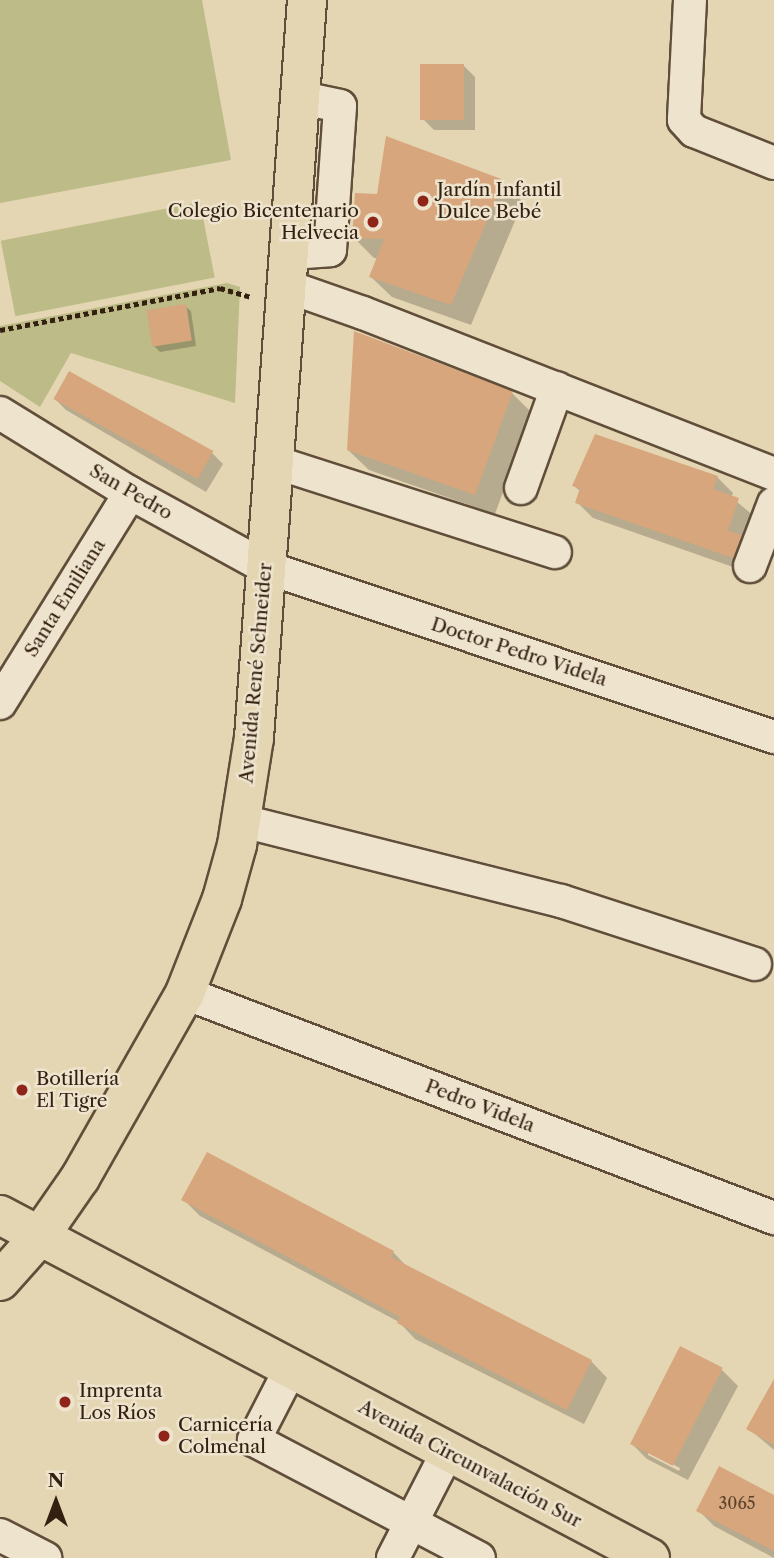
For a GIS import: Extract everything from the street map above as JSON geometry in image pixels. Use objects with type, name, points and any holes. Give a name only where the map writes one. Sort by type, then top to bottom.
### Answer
[{"type":"main road","name":"Avenida René Schneider","points":[[0,1281],[39,1237],[80,1178],[185,993],[222,900],[242,821],[254,738],[265,567],[290,270],[307,0]]},
{"type":"main road","name":"Avenida Circunvalación Sur","points":[[0,1215],[650,1558]]},
{"type":"street","points":[[690,0],[684,120],[695,131],[774,163]]},
{"type":"street","points":[[290,270],[557,388],[774,474]]},
{"type":"street","points":[[521,488],[557,388]]},
{"type":"street","name":"San Pedro","points":[[0,413],[130,493],[265,567]]},
{"type":"street","points":[[274,463],[555,552]]},
{"type":"street","name":"Santa Emiliana","points":[[0,703],[130,493]]},
{"type":"street","points":[[750,566],[774,503]]},
{"type":"street","name":"Doctor Pedro Videla","points":[[265,567],[774,737]]},
{"type":"street","points":[[242,821],[561,901],[755,964]]},
{"type":"street","name":"Pedro Videla","points":[[185,993],[774,1218]]},
{"type":"street","points":[[290,1370],[254,1440],[479,1558]]},
{"type":"street","points":[[393,1558],[448,1451]]},
{"type":"street","points":[[0,1535],[45,1558]]},
{"type":"path","points":[[0,330],[220,288],[251,297]]},
{"type":"shaded area","points":[[0,0],[202,0],[231,160],[0,203]]},
{"type":"shaded area","points":[[200,202],[215,278],[15,316],[1,241]]},
{"type":"shaded area","points":[[227,283],[240,287],[235,403],[71,353],[40,407],[0,381],[0,326]]},
{"type":"building","points":[[420,64],[464,64],[464,120],[420,120]]},
{"type":"building","points":[[386,136],[504,180],[451,305],[369,277],[384,239],[352,238],[355,193],[377,194]]},
{"type":"building","points":[[186,304],[192,341],[152,347],[146,310]]},
{"type":"building","points":[[354,331],[513,391],[475,495],[347,450]]},
{"type":"building","points":[[69,371],[213,451],[198,479],[53,399]]},
{"type":"building","points":[[595,434],[718,476],[713,489],[739,498],[728,531],[742,535],[733,558],[575,503],[580,488],[572,486]]},
{"type":"building","points":[[207,1152],[394,1251],[391,1257],[592,1360],[567,1410],[397,1323],[400,1317],[181,1200]]},
{"type":"building","points":[[680,1346],[723,1368],[673,1466],[630,1444]]},
{"type":"building","points":[[774,1379],[774,1445],[746,1429]]},
{"type":"building","points":[[719,1466],[774,1495],[774,1551],[696,1511]]},
{"type":"place","name":"Jardín Infantil Dulce Bebé","points":[[423,201]]},
{"type":"place","name":"Colegio Bicentenario Helvecia","points":[[373,222]]},
{"type":"place","name":"Botillería El Tigre","points":[[22,1090]]},
{"type":"place","name":"Imprenta Los Ríos","points":[[65,1402]]},
{"type":"place","name":"Carnicería Colmenal","points":[[164,1436]]}]
